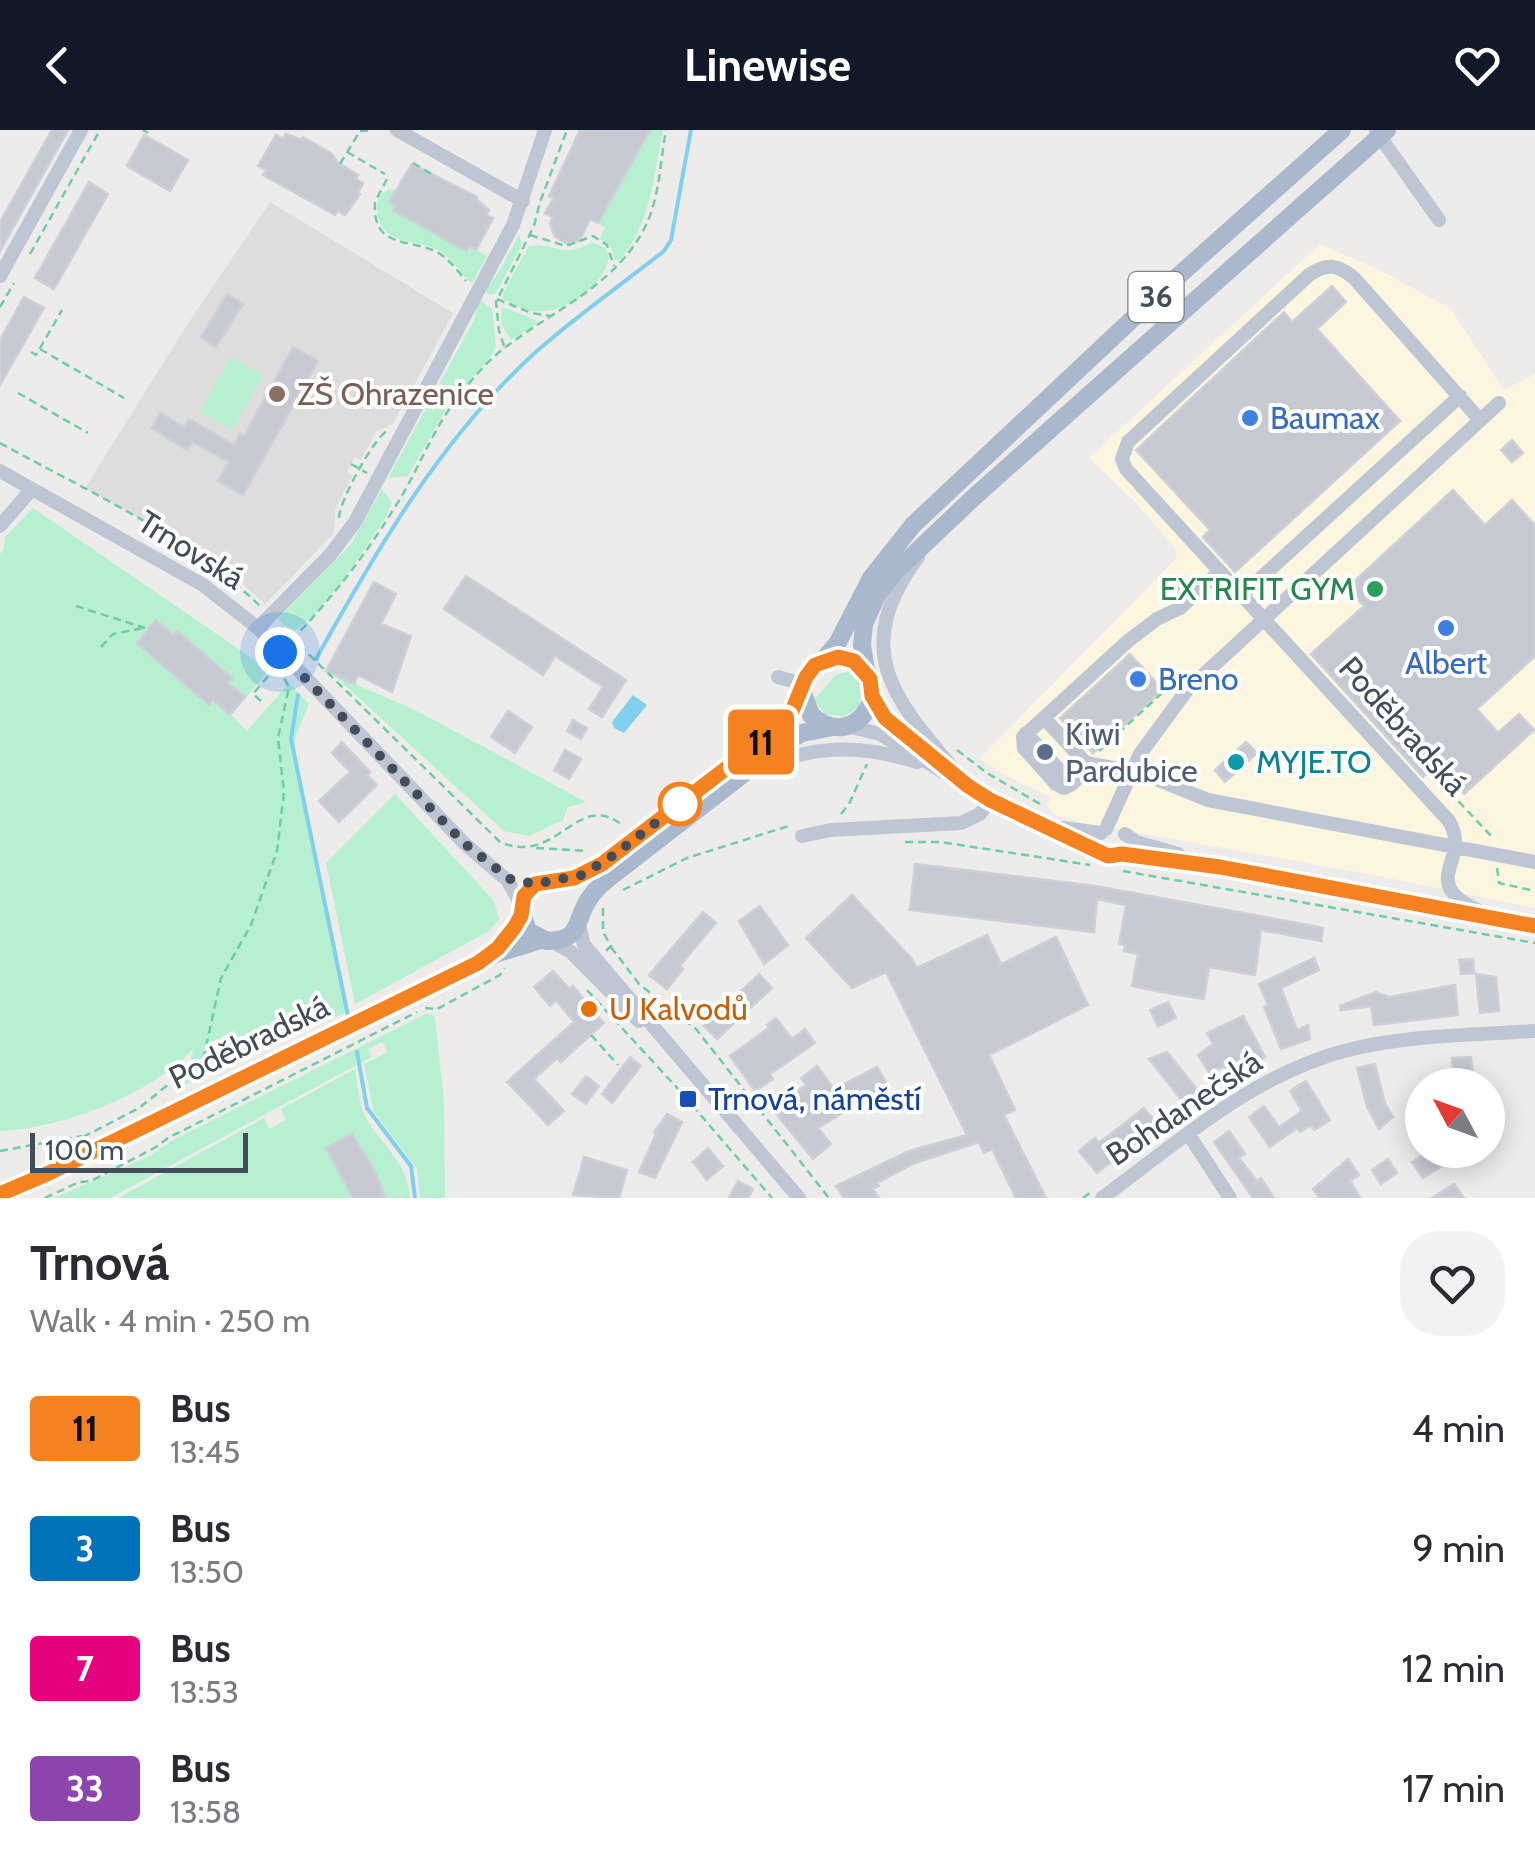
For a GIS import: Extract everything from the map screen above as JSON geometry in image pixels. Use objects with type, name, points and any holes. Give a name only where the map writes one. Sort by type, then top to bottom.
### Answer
[{"type":"main road","name":"36","points":[[535,884],[582,875],[602,864],[772,733],[792,711],[810,670],[837,644],[871,578],[912,525],[1161,291],[1342,130]]},
{"type":"main road","name":"36","points":[[872,696],[862,634],[872,604],[896,572],[1381,132]]},
{"type":"main road","points":[[822,661],[846,658],[866,672]]},
{"type":"main road","points":[[803,688],[810,715],[840,727]]},
{"type":"main road","points":[[535,884],[521,910],[528,931],[547,941],[568,937],[609,878],[792,738],[862,718],[872,696]]},
{"type":"main road","points":[[558,880],[578,894],[581,917]]},
{"type":"main road","name":"Poděbradská","points":[[478,963],[506,939],[521,910]]},
{"type":"main road","name":"Poděbradská","points":[[0,1194],[478,963],[513,948],[547,941]]},
{"type":"main road","name":"Poděbradská","points":[[11,1198],[47,1174]]},
{"type":"street","points":[[0,276],[82,130]]},
{"type":"street","points":[[397,130],[523,201]]},
{"type":"street","points":[[258,628],[330,555],[356,522],[523,201],[545,130]]},
{"type":"street","points":[[1381,132],[1439,220]]},
{"type":"street","name":"Poděbradská","points":[[1460,396],[1348,272],[1332,266],[1316,270],[1124,448],[1122,458],[1126,469],[1449,821],[1455,834],[1448,877],[1451,891],[1467,906],[1502,920]]},
{"type":"street","points":[[1242,595],[1460,396],[1480,420]]},
{"type":"street","points":[[1100,850],[1098,841],[1132,771],[1148,742],[1187,690],[1499,403]]},
{"type":"street","name":"Trnovská","points":[[0,471],[204,585],[258,628],[465,844],[500,874],[514,890],[521,910]]},
{"type":"street","points":[[0,526],[32,489]]},
{"type":"street","points":[[934,535],[897,592],[885,632],[885,660],[904,711],[968,786]]},
{"type":"street","points":[[1089,764],[1066,785],[1026,733],[1134,636],[1180,608],[1220,571]]},
{"type":"street","points":[[778,678],[803,688]]},
{"type":"street","points":[[872,696],[885,718],[968,786]]},
{"type":"street","points":[[1044,718],[1089,764],[1132,771],[1222,804],[1535,862]]},
{"type":"street","points":[[840,727],[880,734],[990,800],[1111,857],[1122,854],[1128,844],[1124,798],[1132,771]]},
{"type":"street","points":[[723,790],[764,766],[834,747],[894,755],[968,786]]},
{"type":"street","points":[[802,836],[832,830],[962,824],[975,818],[990,800]]},
{"type":"street","points":[[1036,823],[1104,831],[1115,828],[1125,833]]},
{"type":"street","name":"Poděbradská","points":[[1125,833],[1146,845],[1256,874]]},
{"type":"street","name":"Poděbradská","points":[[1122,854],[1256,874],[1535,926]]},
{"type":"street","name":"Trnovská","points":[[500,874],[535,884]]},
{"type":"street","points":[[581,917],[580,939],[597,961],[799,1198]]},
{"type":"street","points":[[547,941],[571,952],[676,1056]]},
{"type":"street","name":"Bohdanečská","points":[[1102,1198],[1266,1082],[1346,1050],[1416,1039],[1535,1031]]},
{"type":"street","points":[[1189,1134],[1230,1198]]},
{"type":"path","points":[[27,259],[100,130]]},
{"type":"path","points":[[143,130],[148,133]]},
{"type":"path","points":[[340,164],[359,130],[373,130]]},
{"type":"path","points":[[505,348],[497,321],[497,299],[530,235],[567,130]]},
{"type":"path","points":[[293,638],[333,596],[362,556],[404,493],[453,403],[486,364],[616,269],[635,244],[650,215],[666,130]]},
{"type":"path","points":[[346,152],[386,177],[374,208],[386,236],[398,244],[442,256],[478,292]]},
{"type":"path","points":[[413,163],[433,178]]},
{"type":"path","points":[[530,235],[566,246],[593,236],[607,244],[616,269]]},
{"type":"path","points":[[0,307],[18,275]]},
{"type":"path","points":[[497,299],[531,314],[553,316]]},
{"type":"path","points":[[31,352],[36,355],[62,310]]},
{"type":"path","points":[[40,349],[124,398]]},
{"type":"path","points":[[18,393],[88,433]]},
{"type":"path","points":[[338,521],[339,510],[380,434],[398,426]]},
{"type":"path","points":[[0,442],[196,552],[235,582],[490,834],[514,848],[598,852]]},
{"type":"path","points":[[76,606],[145,628],[113,634],[101,647]]},
{"type":"path","points":[[261,701],[253,694],[273,671],[272,660],[280,652]]},
{"type":"path","points":[[138,1108],[204,1056],[221,978],[251,925],[277,850],[284,792],[278,738],[289,687],[284,676]]},
{"type":"path","points":[[1089,764],[1179,678]]},
{"type":"path","points":[[1399,745],[1499,845],[1499,883],[1535,891]]},
{"type":"path","points":[[1040,804],[1066,785]]},
{"type":"path","points":[[534,848],[594,815],[610,817],[626,830]]},
{"type":"path","points":[[618,892],[687,858],[800,822],[802,836]]},
{"type":"path","points":[[901,842],[956,844],[1095,866]]},
{"type":"path","points":[[651,861],[658,873]]},
{"type":"path","points":[[1127,872],[1535,943]]},
{"type":"path","points":[[606,902],[601,924],[611,946],[639,984],[696,1029],[829,1198]]},
{"type":"path","points":[[597,961],[611,946]]},
{"type":"path","points":[[45,1198],[79,1182],[91,1181],[424,1008],[437,1010],[500,974],[508,962]]},
{"type":"path","points":[[582,986],[680,1090],[772,1198]]},
{"type":"path","points":[[590,1035],[618,1065]]},
{"type":"path","points":[[0,1151],[83,1136]]},
{"type":"shaded area","name":"ZŠ Ohrazenice","points":[[270,202],[453,313],[393,424],[376,432],[361,460],[355,457],[347,472],[353,475],[335,509],[334,533],[265,604],[217,561],[85,488]]},
{"type":"shaded area","points":[[1320,244],[1451,309],[1504,390],[1535,374],[1535,908],[1083,823],[1055,815],[1046,805],[1052,799],[1049,796],[980,758],[1176,559],[1177,550],[1089,458]]},
{"type":"green space","points":[[650,130],[663,130],[650,198],[631,245],[620,260],[615,260],[611,247],[600,239],[605,228],[598,223]]},
{"type":"green space","points":[[390,189],[395,190],[389,201],[396,206],[394,211],[465,251],[469,246],[487,256],[472,283],[438,250],[399,239],[384,229],[377,204]]},
{"type":"green space","points":[[519,235],[522,244],[496,293],[490,295],[484,291]]},
{"type":"green space","points":[[592,242],[605,248],[609,256],[600,278],[581,297],[544,311],[525,309],[503,299],[529,246],[573,250]]},
{"type":"green space","points":[[479,299],[492,309],[496,346],[492,355],[447,407],[408,476],[388,478],[474,320]]},
{"type":"green space","points":[[502,307],[536,320],[537,324],[511,340],[501,324]]},
{"type":"green space","points":[[231,357],[263,375],[232,430],[200,411]]},
{"type":"green space","points":[[382,489],[392,502],[386,517],[328,599],[291,631],[280,617],[351,544]]},
{"type":"green space","points":[[33,508],[269,670],[231,715],[247,731],[289,683],[309,704],[295,738],[296,759],[349,1011],[185,1085],[193,1049],[154,1081],[104,1106],[50,1124],[0,1131],[0,554],[5,537]]},
{"type":"green space","points":[[850,671],[862,687],[859,707],[843,717],[825,714],[814,700],[836,675]]},
{"type":"green space","points":[[334,675],[415,710],[586,802],[568,807],[563,820],[529,836],[504,831]]},
{"type":"green space","points":[[395,794],[494,901],[499,919],[489,931],[355,1004],[326,863]]},
{"type":"green space","points":[[428,1013],[435,1017],[444,1102],[445,1198],[420,1198],[417,1169],[374,1112],[364,1064],[388,1052],[382,1042],[368,1049],[372,1057],[110,1198],[54,1198],[150,1156],[171,1141]]},
{"type":"green space","points":[[355,1069],[366,1117],[401,1166],[410,1198],[118,1198],[264,1118],[270,1129],[286,1120],[281,1109]]},
{"type":"water","points":[[633,695],[647,705],[624,733],[614,728],[612,722]]},
{"type":"building","points":[[52,130],[68,130],[0,251],[0,222]]},
{"type":"building","points":[[580,130],[650,130],[598,223],[590,219],[580,240],[567,244],[555,237],[550,224],[552,217],[545,213]]},
{"type":"building","points":[[286,134],[302,140],[303,137],[358,175],[356,179],[363,183],[360,194],[345,215],[338,211],[335,215],[263,175],[266,170],[258,166],[276,135],[283,139]]},
{"type":"building","points":[[144,135],[188,160],[170,191],[127,166]]},
{"type":"building","points":[[412,164],[477,197],[489,210],[486,215],[493,218],[476,250],[469,246],[466,251],[393,210],[396,206],[389,202]]},
{"type":"building","points":[[89,182],[108,194],[54,289],[35,278]]},
{"type":"building","points":[[1332,286],[1346,302],[1317,329],[1400,421],[1235,572],[1203,537],[1210,530],[1136,450],[1284,312],[1292,322]]},
{"type":"building","points":[[227,294],[243,304],[216,347],[201,337]]},
{"type":"building","points":[[24,297],[44,308],[0,385],[0,340]]},
{"type":"building","points":[[293,347],[318,361],[243,495],[218,481],[229,462],[192,442],[187,450],[152,428],[160,413],[184,427],[189,419],[234,445],[240,434],[244,436]]},
{"type":"building","points":[[1512,440],[1523,453],[1512,462],[1501,450]]},
{"type":"building","name":"Albert","points":[[1453,490],[1485,525],[1512,500],[1535,525],[1535,656],[1477,709],[1498,733],[1519,714],[1534,730],[1464,794],[1436,764],[1423,777],[1311,654],[1364,606],[1347,588]]},
{"type":"building","points":[[466,576],[626,680],[602,717],[589,709],[603,687],[555,656],[543,675],[444,609]]},
{"type":"building","points":[[1177,581],[1185,589],[1172,600],[1165,592]]},
{"type":"building","points":[[374,582],[396,594],[381,624],[411,636],[392,692],[358,675],[354,684],[326,671]]},
{"type":"building","points":[[156,620],[173,635],[177,631],[232,678],[228,683],[245,697],[230,715],[213,700],[209,705],[137,643]]},
{"type":"building","points":[[1130,654],[1163,690],[1093,753],[1060,718]]},
{"type":"building","points":[[508,711],[532,727],[515,753],[491,737]]},
{"type":"building","points":[[573,720],[587,728],[581,739],[567,731]]},
{"type":"building","points":[[342,742],[377,785],[339,822],[319,801],[350,772],[332,753]]},
{"type":"building","name":"MYJE.TO","points":[[1246,742],[1257,753],[1225,782],[1215,770]]},
{"type":"building","points":[[565,750],[581,759],[569,779],[554,770]]},
{"type":"building","points":[[915,864],[1095,886],[1303,924],[1323,928],[1321,941],[1261,930],[1255,975],[1209,967],[1204,999],[1167,993],[1132,986],[1138,954],[1124,951],[1126,945],[1119,944],[1126,905],[1097,899],[1094,932],[910,910]]},
{"type":"building","points":[[852,895],[917,968],[987,935],[1001,964],[1056,937],[1088,1005],[989,1055],[1015,1110],[1004,1115],[1046,1198],[1016,1198],[992,1149],[984,1153],[979,1142],[915,1163],[877,1183],[879,1186],[873,1189],[879,1198],[844,1198],[836,1186],[909,1151],[967,1135],[886,972],[852,988],[806,938]]},
{"type":"building","points":[[760,906],[788,945],[764,964],[739,921]]},
{"type":"building","points":[[703,912],[716,923],[680,966],[683,969],[667,989],[649,975]]},
{"type":"building","points":[[1314,958],[1319,970],[1281,988],[1297,1030],[1308,1025],[1310,1039],[1281,1049],[1259,984]]},
{"type":"building","points":[[1473,959],[1474,973],[1461,974],[1459,960]]},
{"type":"building","points":[[553,971],[570,989],[573,986],[604,1023],[561,1062],[557,1058],[534,1079],[564,1111],[548,1125],[507,1082],[574,1022],[556,1000],[550,1006],[534,987]]},
{"type":"building","points":[[759,974],[772,988],[717,1039],[704,1026]]},
{"type":"building","points":[[1476,974],[1496,977],[1499,1011],[1480,1013]]},
{"type":"building","points":[[1455,985],[1458,1015],[1374,1025],[1371,1006],[1341,1010],[1340,1006],[1376,992],[1389,997]]},
{"type":"building","points":[[1168,1002],[1176,1018],[1158,1026],[1150,1010]]},
{"type":"building","points":[[1243,1016],[1265,1057],[1232,1075],[1224,1066],[1211,1075],[1198,1055],[1213,1044],[1207,1033]]},
{"type":"building","points":[[776,1018],[792,1039],[805,1029],[815,1043],[770,1074],[773,1079],[755,1091],[730,1056],[769,1028],[767,1025]]},
{"type":"building","points":[[1167,1052],[1200,1093],[1185,1104],[1149,1059]]},
{"type":"building","points":[[630,1057],[641,1066],[612,1103],[602,1094]]},
{"type":"building","points":[[1471,1057],[1472,1068],[1453,1068],[1452,1058]]},
{"type":"building","points":[[1375,1064],[1385,1103],[1393,1117],[1379,1129],[1367,1107],[1357,1068]]},
{"type":"building","points":[[817,1066],[834,1089],[877,1067],[888,1085],[818,1128],[831,1144],[813,1159],[773,1110],[806,1085],[801,1078]]},
{"type":"building","points":[[586,1076],[599,1086],[586,1104],[572,1094]]},
{"type":"building","points":[[1306,1081],[1330,1120],[1314,1130],[1311,1125],[1300,1132],[1297,1128],[1270,1147],[1249,1117],[1264,1106],[1279,1127],[1302,1111],[1290,1091]]},
{"type":"building","points":[[1144,1108],[1158,1126],[1097,1173],[1079,1151],[1095,1138],[1099,1143]]},
{"type":"building","points":[[667,1114],[682,1122],[655,1178],[639,1172],[654,1132]]},
{"type":"building","points":[[1229,1131],[1245,1154],[1239,1158],[1257,1181],[1261,1178],[1274,1198],[1253,1198],[1214,1142]]},
{"type":"building","points":[[352,1134],[386,1198],[353,1198],[326,1148]]},
{"type":"building","points":[[708,1148],[723,1166],[707,1180],[693,1162]]},
{"type":"building","points":[[584,1157],[627,1170],[619,1198],[573,1195]]},
{"type":"building","points":[[1348,1159],[1359,1175],[1350,1181],[1360,1198],[1319,1198],[1313,1189]]},
{"type":"building","points":[[1388,1159],[1397,1173],[1381,1184],[1372,1170]]},
{"type":"building","points":[[1416,1168],[1439,1168],[1423,1178]]},
{"type":"building","points":[[738,1181],[753,1189],[748,1198],[729,1198]]},
{"type":"building","points":[[1454,1184],[1464,1198],[1432,1198]]},
{"type":"waterway","points":[[316,659],[388,535],[472,419],[538,350],[664,251],[671,240],[691,130]]},
{"type":"waterway","points":[[298,695],[291,739],[348,1016]]},
{"type":"waterway","points":[[357,1052],[367,1108],[411,1166],[415,1198]]},
{"type":"bus line","name":"11","points":[[0,1194],[478,963],[498,948],[514,928],[521,916],[524,896],[535,884],[574,878],[602,864],[772,733],[792,711],[810,670],[829,658],[846,658],[860,666],[870,679],[872,696],[885,718],[968,786],[1108,856],[1122,854],[1220,867],[1535,926]]},
{"type":"place","name":"ZŠ Ohrazenice","points":[[277,394]]},
{"type":"place","name":"Baumax","points":[[1250,418]]},
{"type":"place","name":"EXTRIFIT GYM","points":[[1375,589]]},
{"type":"place","name":"Albert","points":[[1446,628]]},
{"type":"place","name":"Breno","points":[[1138,679]]},
{"type":"place","name":"Kiwi Pardubice","points":[[1045,752]]},
{"type":"place","name":"MYJE.TO","points":[[1236,762]]},
{"type":"place","name":"U Kalvodů","points":[[589,1009]]},
{"type":"place","name":"Trnová, náměstí","points":[[688,1099]]},
{"type":"route","points":[[280,652],[465,844],[510,879],[535,884],[582,875],[693,794],[680,804]]}]
